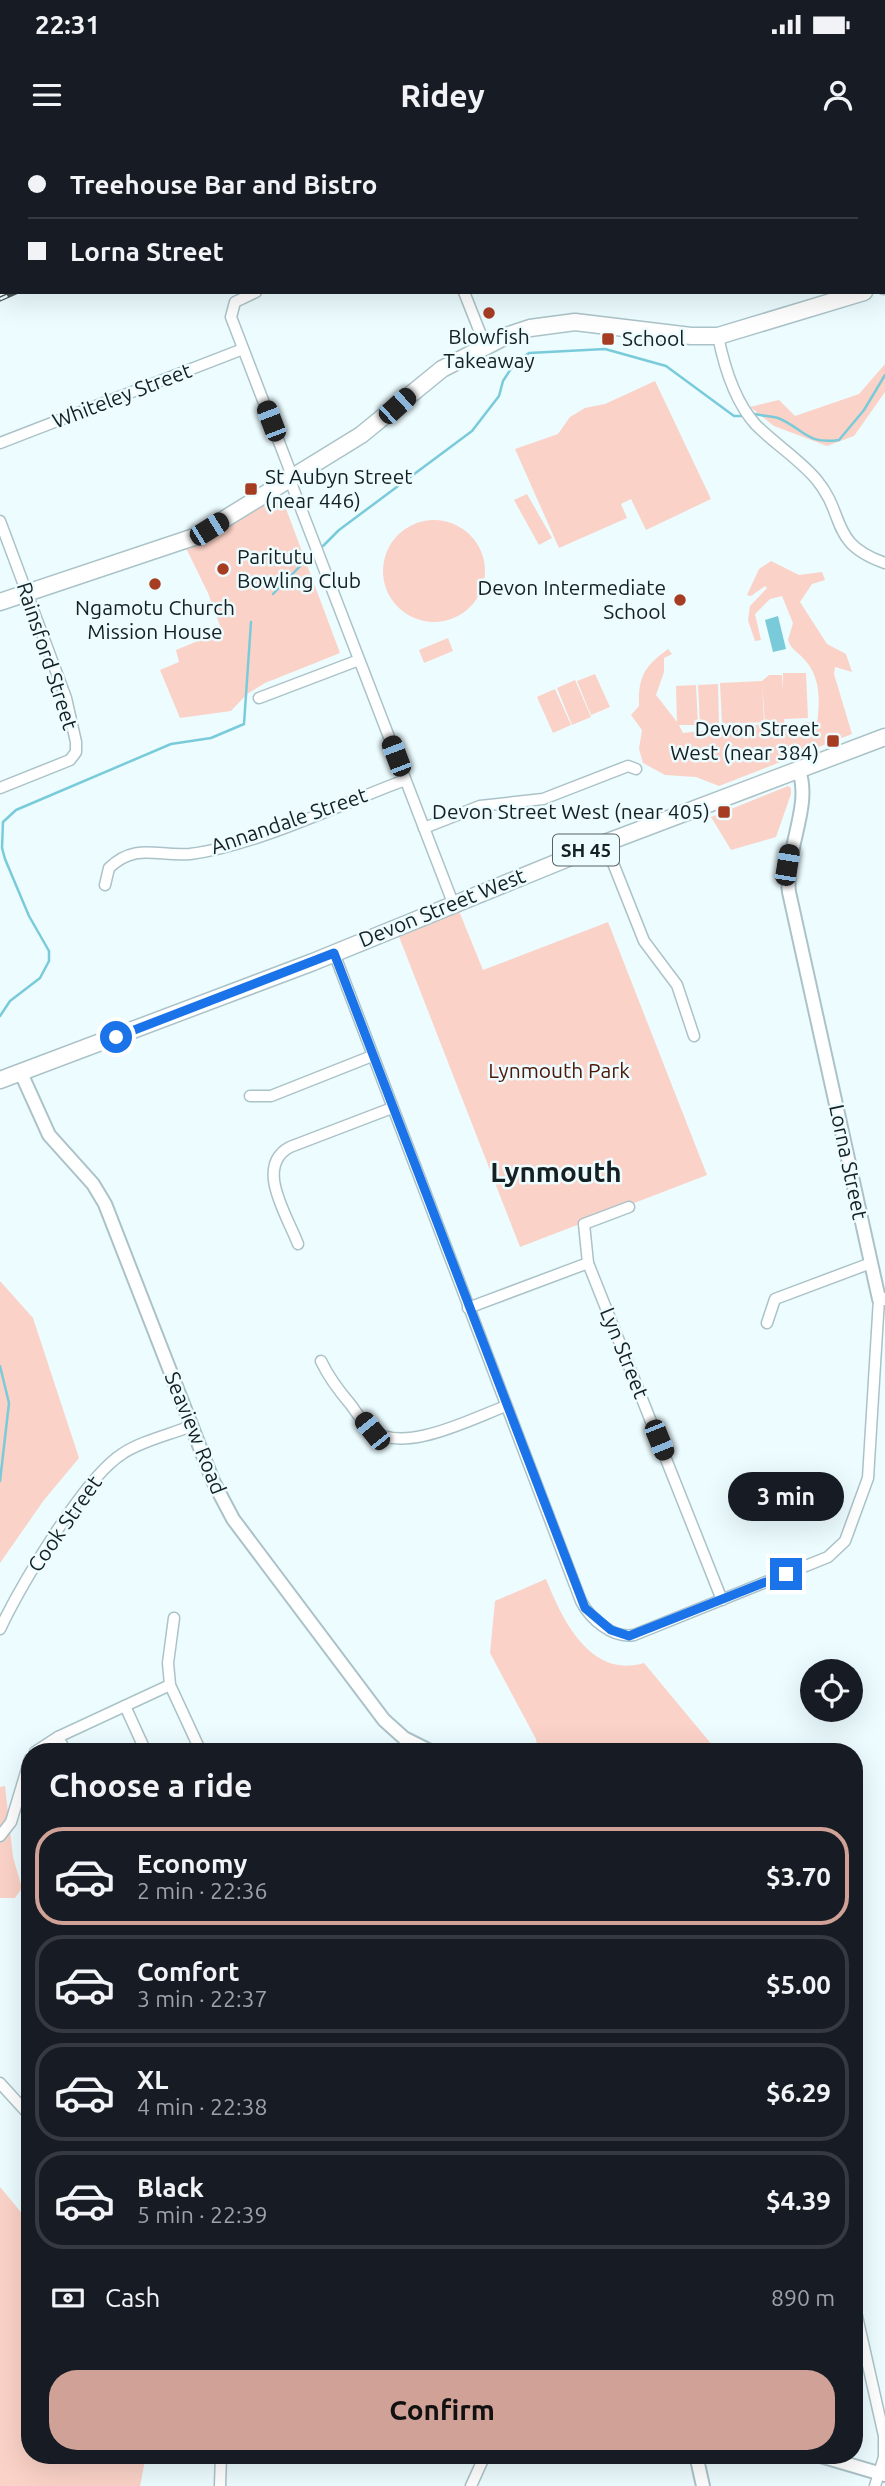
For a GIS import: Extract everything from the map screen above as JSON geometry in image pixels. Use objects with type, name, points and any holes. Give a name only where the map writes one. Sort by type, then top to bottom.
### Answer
[{"type":"main road","points":[[0,601],[197,536],[371,428],[442,369],[485,345],[530,328],[564,323],[718,336],[837,296]]},
{"type":"main road","name":"Devon Street West","points":[[0,1080],[334,953],[605,843],[885,737]]},
{"type":"street","points":[[252,294],[235,302],[231,307],[231,317],[453,903]]},
{"type":"street","points":[[465,294],[485,345]]},
{"type":"street","points":[[718,336],[729,376],[746,413],[816,479],[848,542],[861,554],[885,563]]},
{"type":"street","name":"Whiteley Street","points":[[0,443],[243,349]]},
{"type":"street","name":"Rainsford Street","points":[[0,521],[66,698],[76,752],[63,764],[0,788]]},
{"type":"street","points":[[259,698],[359,660]]},
{"type":"street","points":[[424,828],[480,806],[543,799],[628,766],[636,769]]},
{"type":"street","name":"Lorna Street","points":[[334,953],[581,1601],[589,1614],[616,1633],[629,1636],[723,1600],[828,1557],[845,1541],[868,1478],[882,1299],[871,1264],[789,892],[787,865],[802,792],[799,771]]},
{"type":"street","name":"Annandale Street","points":[[105,884],[109,868],[132,852],[190,854],[247,840],[405,780]]},
{"type":"street","points":[[605,843],[644,941],[677,985],[694,1036]]},
{"type":"street","points":[[250,1096],[271,1096],[372,1056]]},
{"type":"street","name":"Seaview Road","points":[[21,1073],[49,1135],[100,1192],[213,1481],[241,1530],[384,1720],[404,1738],[414,1743]]},
{"type":"street","points":[[298,1244],[273,1180],[272,1164],[276,1158],[290,1147],[392,1108]]},
{"type":"street","name":"Lyn Street","points":[[629,1207],[583,1224],[588,1263],[723,1600]]},
{"type":"street","points":[[468,1308],[588,1263]]},
{"type":"street","points":[[767,1324],[775,1299],[871,1264]]},
{"type":"street","points":[[321,1361],[329,1378],[372,1431],[389,1438],[410,1439],[426,1436],[506,1406]]},
{"type":"street","name":"Cook Street","points":[[0,1629],[26,1581],[98,1475],[124,1452],[191,1426]]},
{"type":"street","points":[[174,1618],[169,1663],[170,1685],[197,1743]]},
{"type":"street","points":[[49,1743],[170,1685]]},
{"type":"street","points":[[125,1706],[142,1743]]},
{"type":"street","points":[[58,1737],[61,1743]]},
{"type":"street","points":[[0,1836],[10,1822],[21,1787]]},
{"type":"street","points":[[0,2083],[21,2106]]},
{"type":"street","points":[[842,2464],[880,2478],[884,2436],[863,2343]]},
{"type":"street","points":[[220,2486],[221,2464]]},
{"type":"street","points":[[471,2486],[481,2464]]},
{"type":"street","points":[[698,2464],[703,2486]]},
{"type":"green space","points":[[885,364],[885,392],[854,436],[827,446],[774,426],[750,407],[779,400],[795,416],[859,394]]},
{"type":"green space","points":[[655,381],[711,499],[646,530],[631,499],[621,504],[627,518],[559,548],[515,449],[558,434],[570,417],[585,408],[605,404]]},
{"type":"green space","points":[[527,494],[552,538],[539,545],[514,500]]},
{"type":"green space","points":[[282,498],[340,653],[265,683],[247,694],[231,711],[180,718],[160,670],[179,662],[176,650],[222,631],[208,593],[186,548],[268,502]]},
{"type":"green space","points":[[434,520],[454,524],[470,535],[481,551],[485,571],[481,591],[470,607],[454,618],[434,622],[414,618],[398,607],[387,591],[383,571],[387,551],[398,535],[414,524]]},
{"type":"green space","points":[[771,561],[799,575],[822,572],[825,580],[812,584],[800,602],[827,644],[846,654],[852,672],[835,667],[834,674],[852,734],[719,786],[696,777],[665,775],[643,763],[639,749],[642,730],[631,715],[639,706],[644,673],[668,649],[672,654],[664,658],[664,672],[656,695],[677,722],[676,686],[696,685],[698,725],[679,725],[683,733],[765,724],[762,681],[769,675],[782,675],[783,691],[783,673],[806,673],[808,718],[784,719],[785,728],[803,728],[806,722],[817,724],[819,697],[816,680],[809,665],[789,643],[793,623],[782,596],[770,599],[755,614],[761,640],[755,641],[748,620],[750,606],[767,588],[765,586],[751,596],[747,595],[759,569]]},
{"type":"green space","points":[[448,638],[453,651],[424,663],[419,650]]},
{"type":"green space","points":[[595,674],[610,707],[591,715],[577,681]]},
{"type":"green space","points":[[575,680],[591,717],[572,725],[557,688]]},
{"type":"green space","points":[[762,681],[764,722],[722,724],[720,683]]},
{"type":"green space","points":[[718,684],[719,724],[700,725],[698,685]]},
{"type":"green space","points":[[555,689],[571,725],[553,733],[537,697]]},
{"type":"green space","points":[[788,786],[791,788],[791,794],[776,837],[731,850],[711,817]]},
{"type":"green space","name":"Lynmouth Park","points":[[459,911],[483,970],[608,922],[707,1175],[520,1247],[398,934]]},
{"type":"green space","points":[[0,1281],[33,1318],[79,1458],[44,1500],[0,1563]]},
{"type":"green space","points":[[546,1579],[570,1627],[593,1654],[608,1662],[625,1666],[644,1663],[711,1743],[537,1743],[490,1653],[495,1601]]},
{"type":"green space","points":[[5,1786],[13,1857],[21,1885],[15,1898],[0,1898],[0,1787]]},
{"type":"green space","points":[[0,2187],[21,2212],[21,2464],[144,2464],[140,2486],[0,2486]]},
{"type":"water","points":[[778,616],[786,649],[773,652],[765,620]]},
{"type":"waterway","points":[[323,546],[339,530],[472,431],[499,396],[503,381],[514,364],[529,353],[605,349],[666,366],[734,416],[742,416]]},
{"type":"waterway","points":[[755,414],[778,418],[812,438],[839,440],[864,410],[885,375]]},
{"type":"waterway","points":[[273,594],[308,558]]},
{"type":"waterway","points":[[0,1016],[10,1001],[40,978],[49,961],[49,951],[29,916],[5,859],[2,848],[3,822],[16,810],[171,744],[211,738],[244,724],[251,622]]},
{"type":"waterway","points":[[0,1366],[9,1403],[0,1481]]},
{"type":"railway","points":[[0,299],[11,294]]},
{"type":"place","name":"Blowfish Takeaway","points":[[489,313]]},
{"type":"place","name":"School","points":[[608,339]]},
{"type":"place","name":"St Aubyn Street (near 446)","points":[[251,489]]},
{"type":"place","name":"Paritutu Bowling Club","points":[[223,569]]},
{"type":"place","name":"Ngamotu Church Mission House","points":[[155,584]]},
{"type":"place","name":"Devon Intermediate School","points":[[680,600]]},
{"type":"place","name":"Devon Street West (near 384)","points":[[833,741]]},
{"type":"place","name":"Devon Street West (near 405)","points":[[724,812]]},
{"type":"district","name":"Lynmouth","points":[[556,1172]]},
{"type":"route","points":[[116,1037],[334,953],[581,1601],[589,1614],[611,1630],[629,1636],[786,1574]]}]
